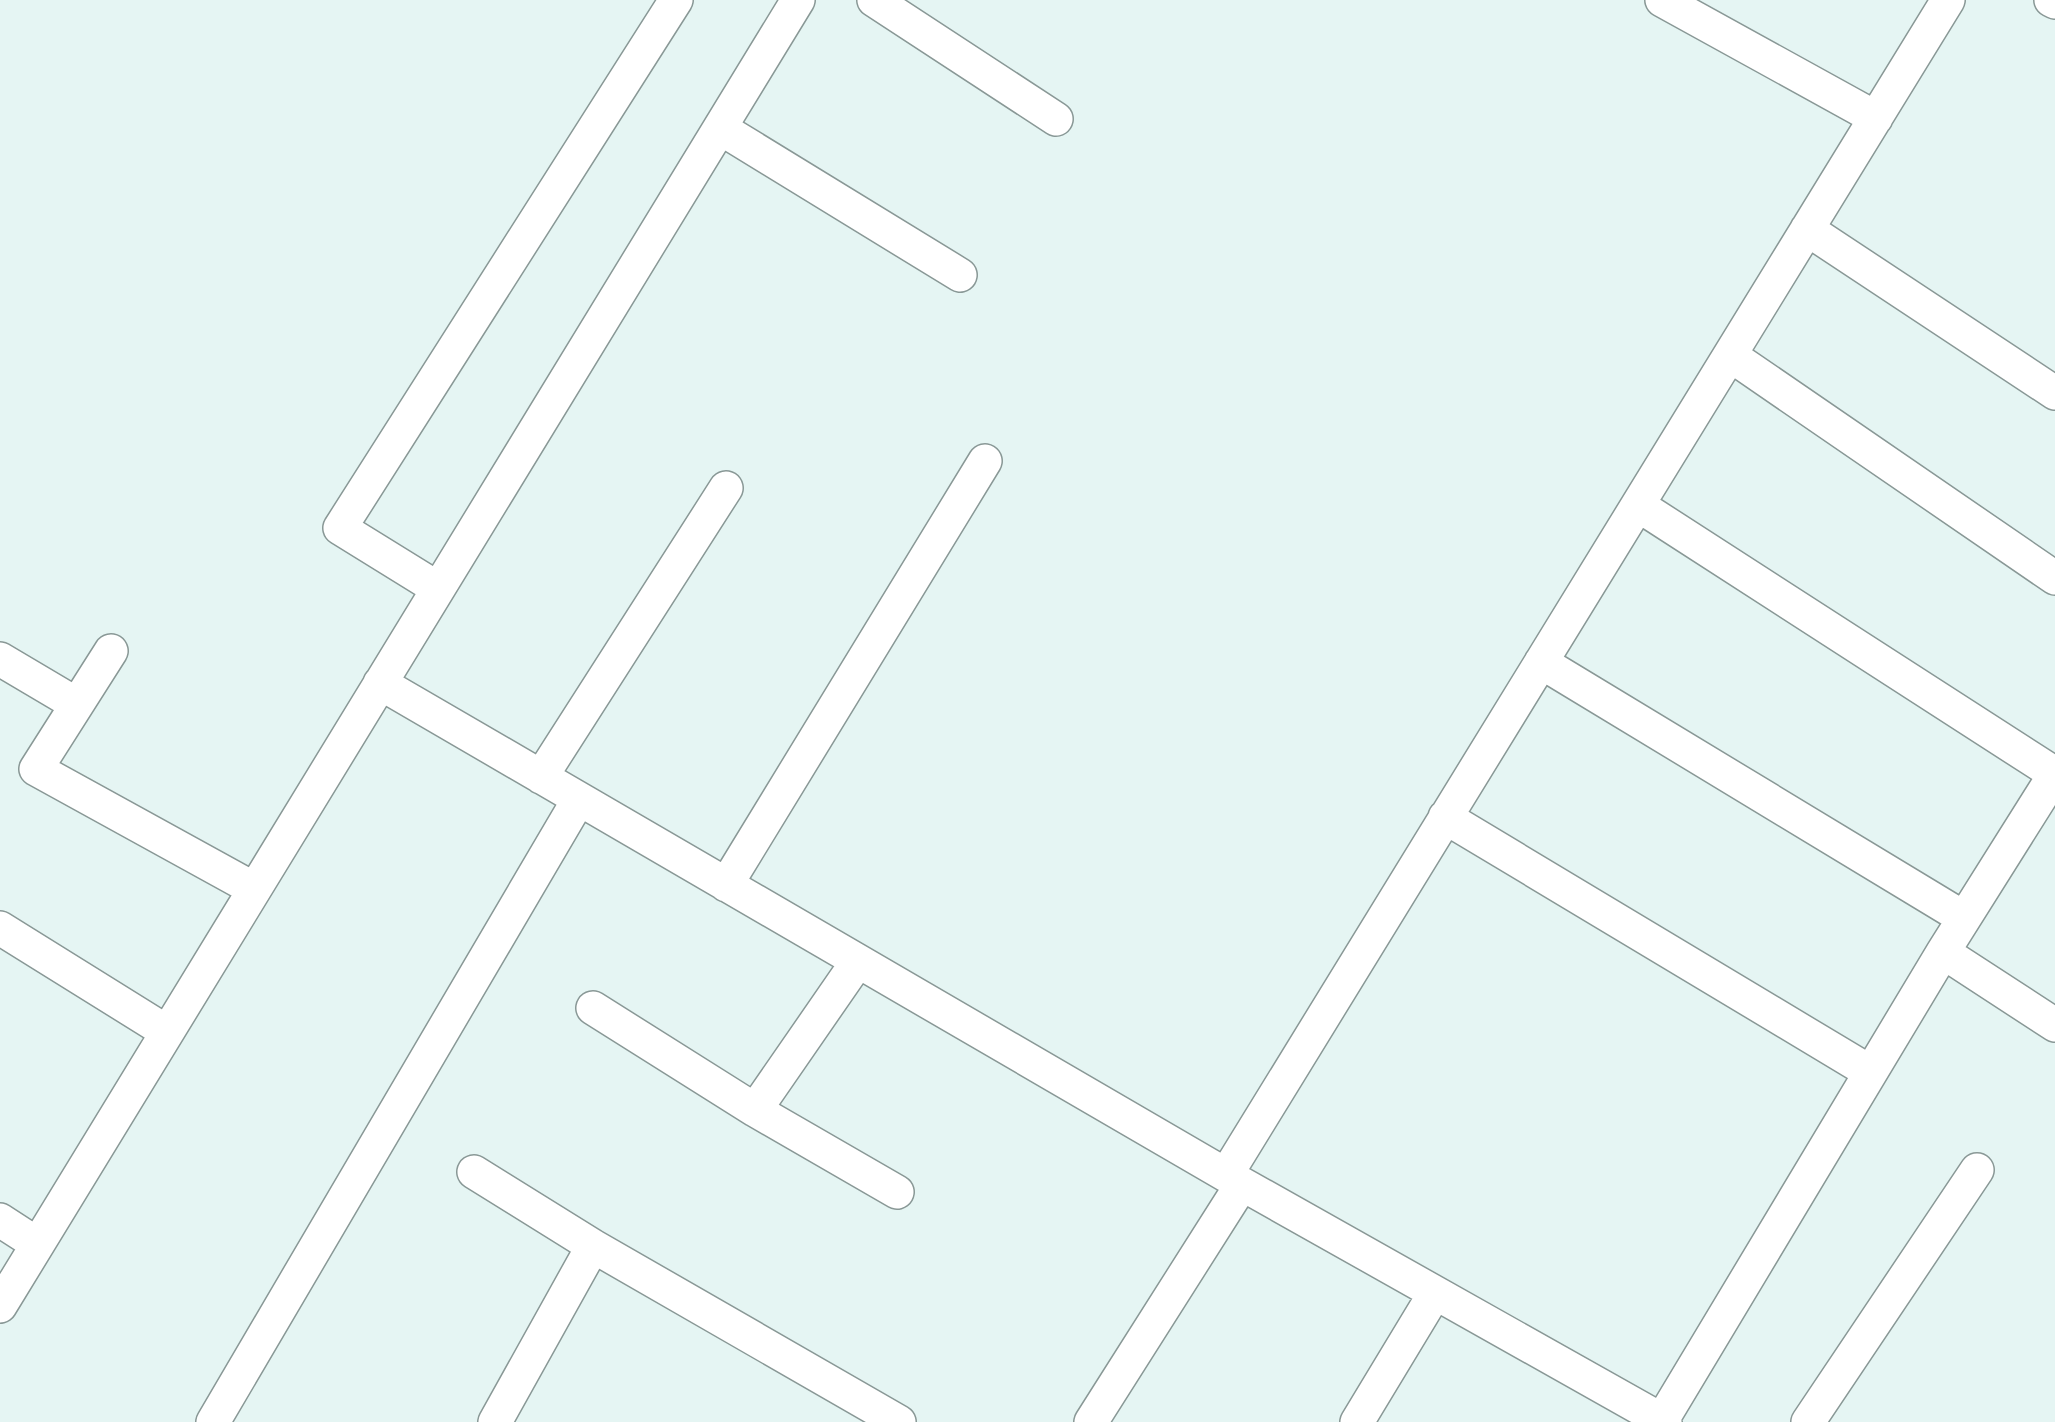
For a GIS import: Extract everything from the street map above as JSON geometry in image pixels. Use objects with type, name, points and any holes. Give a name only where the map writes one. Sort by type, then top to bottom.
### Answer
[{"type":"street","points":[[437,588],[340,528],[676,0]]},
{"type":"street","points":[[0,1306],[798,0]]},
{"type":"street","points":[[874,0],[1056,119]]},
{"type":"street","points":[[1662,0],[1876,118]]},
{"type":"street","points":[[1091,1422],[1445,817],[1948,0]]},
{"type":"street","points":[[2051,0],[2055,2]]},
{"type":"street","points":[[720,128],[960,275]]},
{"type":"street","points":[[1807,229],[2055,393]]},
{"type":"street","points":[[1730,355],[2055,578]]},
{"type":"street","points":[[726,885],[985,461]]},
{"type":"street","points":[[541,777],[726,488]]},
{"type":"street","points":[[380,683],[1234,1180],[1663,1421],[1870,1072],[2055,774],[1638,505]]},
{"type":"street","points":[[111,651],[36,769],[254,889]]},
{"type":"street","points":[[0,659],[76,704]]},
{"type":"street","points":[[1541,662],[1965,918]]},
{"type":"street","points":[[213,1422],[579,799]]},
{"type":"street","points":[[1445,817],[1870,1072]]},
{"type":"street","points":[[0,928],[167,1032]]},
{"type":"street","points":[[1943,952],[2055,1025]]},
{"type":"street","points":[[755,1110],[858,961]]},
{"type":"street","points":[[593,1008],[755,1110],[897,1192]]},
{"type":"street","points":[[1808,1422],[1977,1170]]},
{"type":"street","points":[[474,1172],[593,1246],[899,1422]]},
{"type":"street","points":[[0,1220],[37,1244]]},
{"type":"street","points":[[495,1422],[593,1246]]},
{"type":"street","points":[[1357,1422],[1435,1293]]}]
